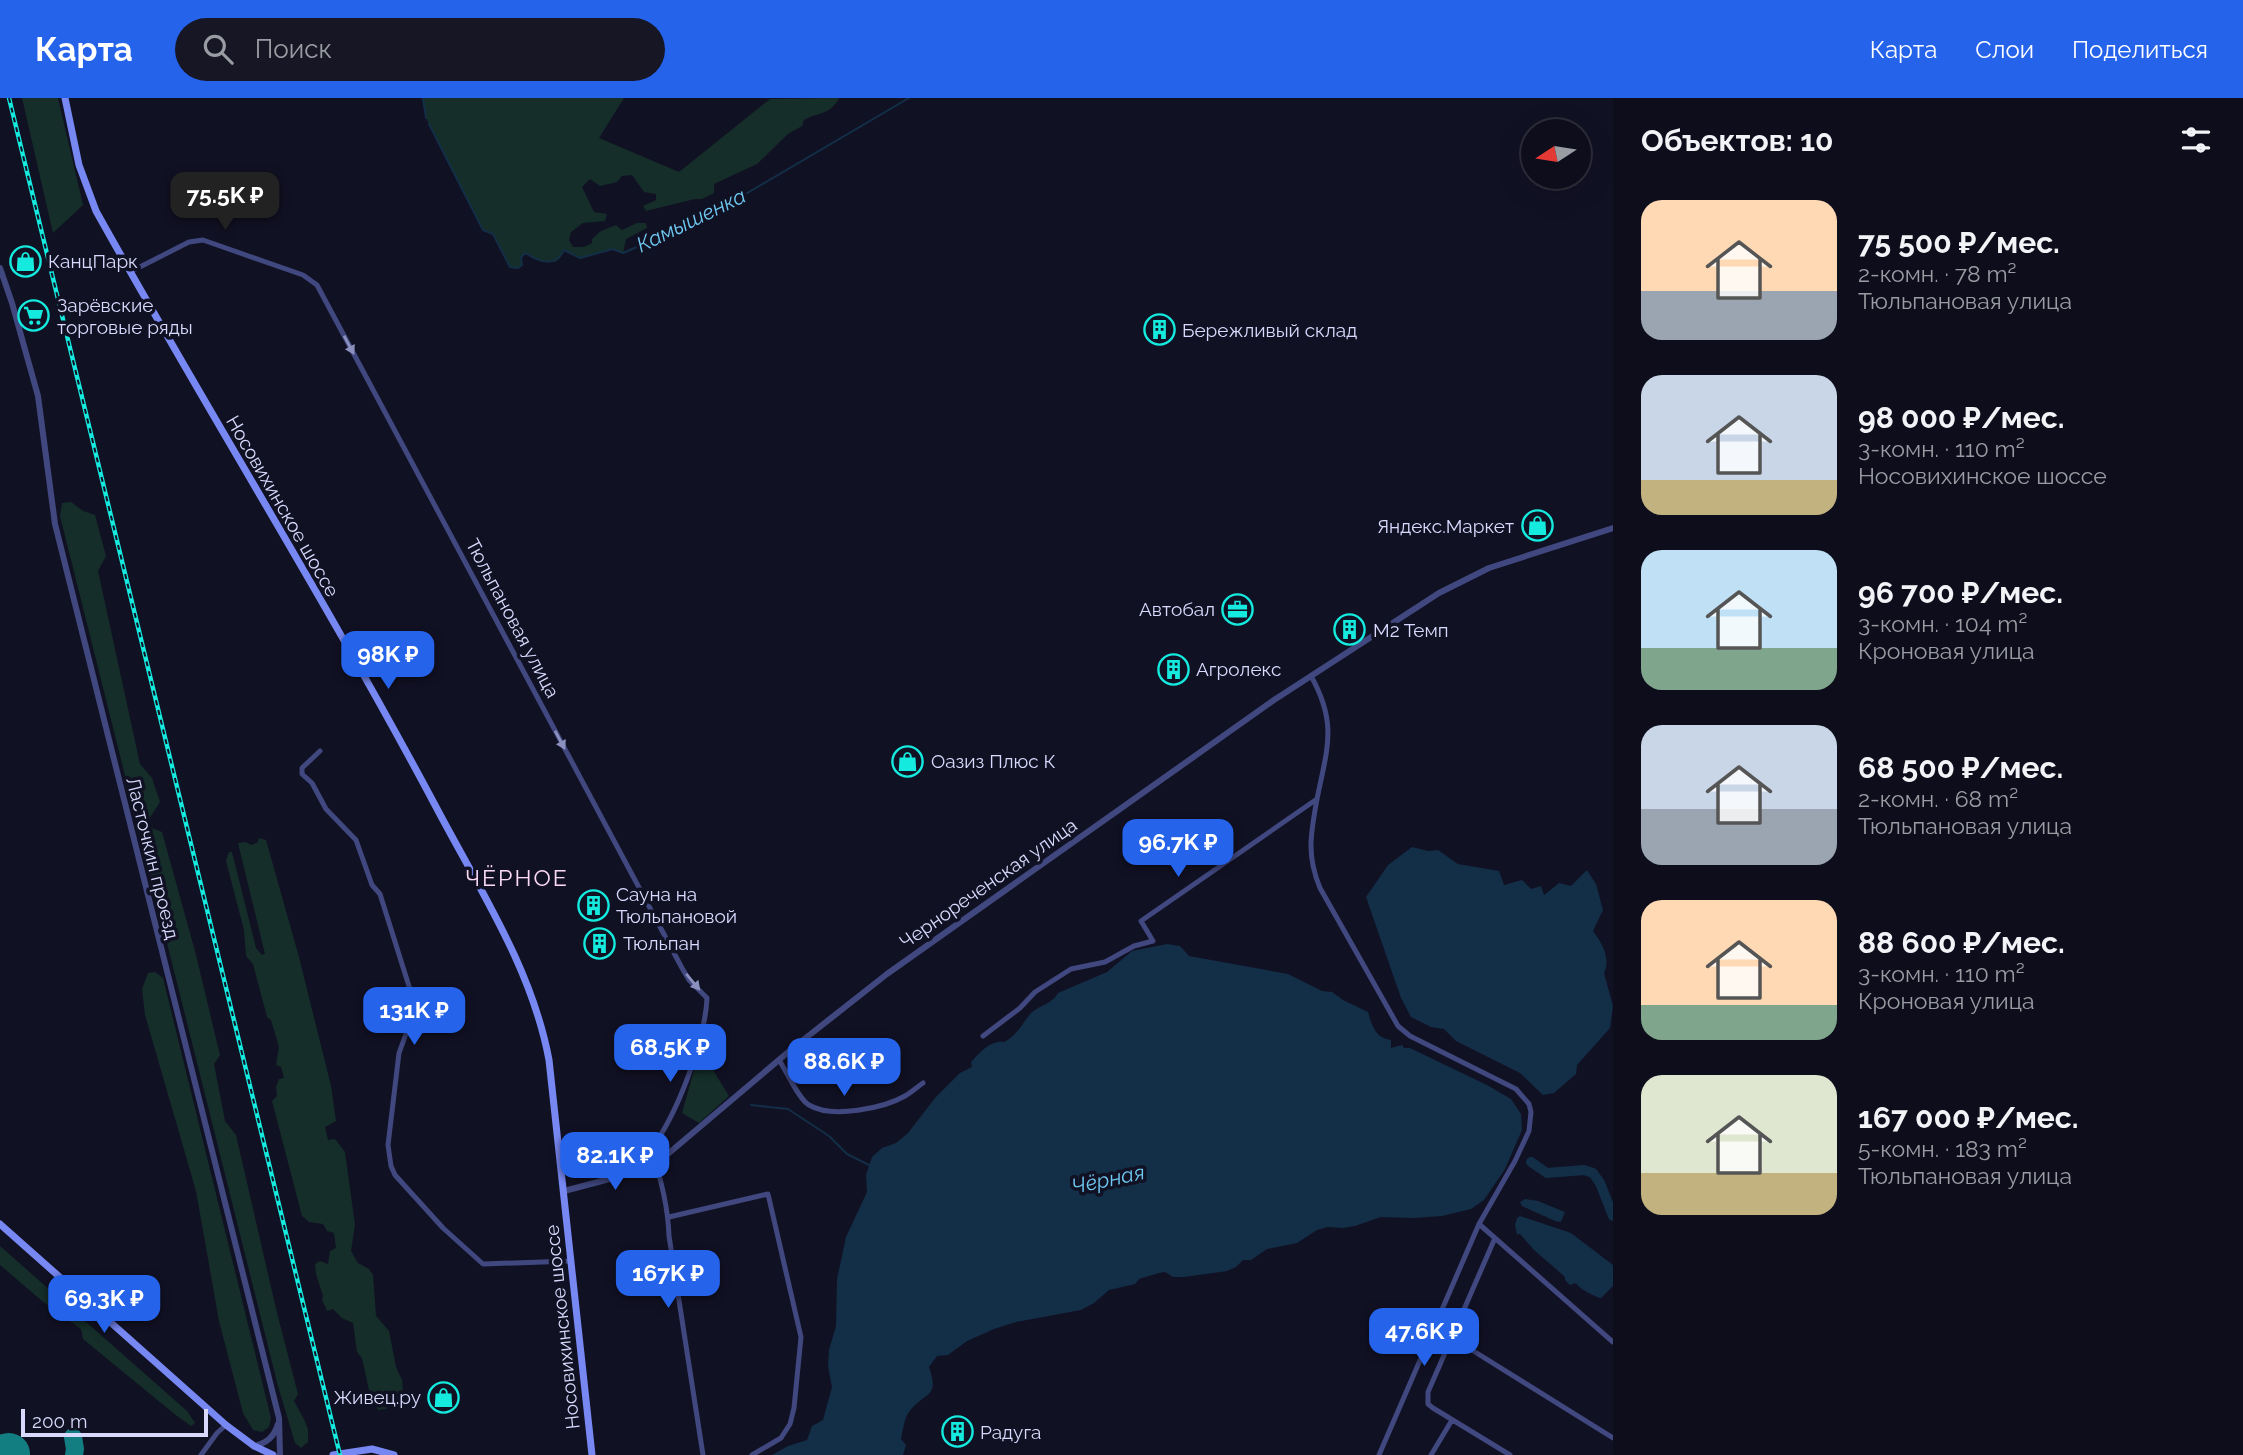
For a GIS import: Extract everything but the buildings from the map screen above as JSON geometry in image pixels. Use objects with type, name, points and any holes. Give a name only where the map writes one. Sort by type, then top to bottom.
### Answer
[{"type":"main road","name":"Носовихинское шоссе","points":[[65,98],[79,165],[90,197],[130,272],[413,764],[522,972],[536,1006],[545,1043],[564,1191],[592,1455]]},
{"type":"main road","points":[[0,1224],[226,1425],[254,1446],[273,1455]]},
{"type":"main road","points":[[333,1455],[372,1449],[394,1455]]},
{"type":"street","name":"Тюльпановая улица","points":[[130,272],[189,242],[203,240],[303,275],[317,285],[682,968],[689,980],[707,998],[703,1029],[677,1104],[669,1123],[636,1169]]},
{"type":"street","name":"Ласточкин проезд","points":[[0,268],[35,384],[55,524],[279,1418],[280,1455]]},
{"type":"street","name":"Чернореченская улица","points":[[564,1191],[607,1181],[655,1161],[679,1145],[779,1060],[898,966],[1274,700],[1439,593],[1471,576],[1535,551],[1613,528]]},
{"type":"street","points":[[1311,676],[1321,696],[1329,729],[1310,843],[1311,862],[1320,888],[1398,1026],[1410,1036],[1517,1089],[1529,1104],[1531,1112],[1529,1131],[1479,1224],[1380,1455]]},
{"type":"street","points":[[320,751],[302,768],[302,774],[312,783],[326,809],[356,840],[372,885],[380,894],[413,999],[410,1023],[399,1053],[388,1145],[391,1166],[443,1228],[483,1264],[571,1261]]},
{"type":"street","points":[[984,1036],[1020,1008],[1035,992],[1071,969],[1105,962],[1134,946],[1153,941],[1141,921],[1317,799]]},
{"type":"street","points":[[779,1060],[807,1104],[820,1110],[843,1111],[879,1106],[905,1096],[923,1083]]},
{"type":"street","points":[[651,1149],[668,1217],[703,1455]]},
{"type":"street","points":[[668,1217],[768,1194],[801,1337],[790,1424],[781,1438],[752,1455]]},
{"type":"street","points":[[1479,1224],[1613,1342]]},
{"type":"street","points":[[1494,1238],[1427,1399],[1433,1408],[1510,1455]]},
{"type":"street","points":[[1451,1337],[1613,1438]]},
{"type":"street","points":[[254,1446],[269,1440],[275,1433],[279,1418]]},
{"type":"street","points":[[1431,1455],[1452,1420]]},
{"type":"street","points":[[201,1455],[226,1425]]},
{"type":"green space","points":[[22,98],[58,98],[83,205],[53,233]]},
{"type":"green space","points":[[423,98],[624,98],[599,138],[679,172],[770,99],[839,98],[832,108],[804,120],[802,126],[788,134],[757,164],[714,184],[714,193],[702,199],[646,211],[643,206],[656,200],[656,194],[644,192],[632,175],[622,176],[617,182],[600,186],[590,179],[582,187],[594,212],[607,214],[605,221],[583,223],[571,232],[569,240],[573,247],[584,247],[592,243],[592,239],[601,231],[616,225],[622,230],[637,223],[646,223],[647,228],[626,239],[623,253],[613,249],[580,258],[564,251],[557,261],[549,262],[526,254],[521,257],[522,265],[518,268],[510,267],[493,234],[483,230],[426,118]]},
{"type":"green space","points":[[71,502],[83,511],[95,515],[106,556],[98,571],[140,764],[152,778],[160,802],[147,822],[152,828],[162,832],[195,951],[220,1055],[214,1064],[225,1121],[236,1135],[298,1394],[294,1401],[308,1429],[308,1442],[301,1448],[295,1443],[278,1386],[60,516],[62,503]]},
{"type":"green space","points":[[259,838],[266,840],[331,1086],[336,1121],[325,1127],[328,1140],[335,1139],[345,1152],[355,1225],[351,1251],[358,1263],[369,1269],[373,1275],[376,1316],[389,1331],[396,1367],[402,1380],[403,1391],[386,1409],[378,1410],[369,1390],[362,1358],[357,1352],[353,1323],[342,1318],[333,1309],[327,1311],[322,1300],[315,1264],[320,1261],[328,1264],[330,1251],[336,1248],[334,1233],[327,1231],[323,1224],[309,1222],[302,1216],[272,1101],[277,1096],[279,1079],[284,1078],[281,1067],[276,1065],[279,1047],[271,1020],[267,1017],[253,964],[246,956],[244,930],[226,861],[229,852],[232,852],[256,948],[262,955],[265,954],[238,843],[246,842],[251,845],[257,843]]},
{"type":"green space","points":[[155,972],[163,978],[271,1418],[269,1427],[262,1432],[253,1430],[243,1413],[219,1321],[196,1191],[145,1015],[142,989],[148,973]]},
{"type":"green space","points":[[700,1049],[729,1096],[699,1123],[682,1113]]},
{"type":"green space","points":[[0,1246],[187,1411],[195,1423],[191,1426],[177,1416],[83,1339],[81,1329],[42,1301],[0,1265]]},
{"type":"water","points":[[1412,847],[1428,851],[1438,850],[1458,864],[1499,871],[1504,885],[1522,880],[1531,889],[1541,886],[1544,895],[1559,883],[1571,886],[1587,870],[1596,884],[1603,910],[1593,931],[1606,956],[1604,973],[1613,1006],[1610,1028],[1577,1065],[1576,1074],[1554,1093],[1543,1095],[1520,1073],[1456,1041],[1444,1029],[1431,1027],[1411,1017],[1401,998],[1366,897],[1388,865]]},
{"type":"water","points":[[1167,944],[1180,946],[1189,956],[1288,974],[1322,991],[1332,992],[1368,1012],[1378,1034],[1391,1040],[1391,1048],[1402,1045],[1404,1048],[1410,1048],[1511,1099],[1521,1114],[1522,1130],[1505,1169],[1484,1200],[1471,1209],[1442,1216],[1381,1217],[1355,1226],[1328,1227],[1317,1230],[1297,1243],[1267,1249],[1227,1271],[1184,1277],[1159,1273],[1139,1279],[1135,1284],[1109,1290],[1081,1310],[1016,1322],[994,1329],[967,1341],[948,1355],[937,1356],[929,1367],[932,1390],[915,1405],[906,1418],[901,1439],[906,1445],[903,1455],[772,1455],[807,1440],[812,1426],[823,1420],[832,1387],[828,1366],[829,1350],[836,1326],[837,1279],[846,1237],[867,1192],[866,1175],[872,1157],[908,1133],[935,1098],[960,1073],[972,1067],[971,1062],[983,1050],[994,1043],[1009,1039],[1031,1013],[1053,1000],[1058,993],[1107,972],[1132,951]]},
{"type":"water","points":[[1525,1199],[1538,1201],[1565,1212],[1561,1222],[1522,1206],[1520,1202]]},
{"type":"water","points":[[1520,1216],[1571,1233],[1613,1265],[1613,1286],[1601,1298],[1576,1283],[1570,1285],[1565,1277],[1517,1234],[1515,1225]]},
{"type":"waterway","name":"Камышенка","points":[[423,98],[426,118]]},
{"type":"waterway","name":"Камышенка","points":[[429,124],[483,230],[493,234],[510,267],[518,268],[522,265],[521,257],[526,253],[547,262],[557,259],[564,250],[580,258],[613,249],[623,253],[708,216],[909,98]]},
{"type":"waterway","points":[[751,1105],[788,1109],[829,1136],[847,1154],[869,1165]]},
{"type":"waterway","name":"Чёрная","points":[[1531,1162],[1547,1173],[1584,1170],[1593,1173],[1600,1183],[1613,1216]]},
{"type":"taxiway","points":[[73,1437],[74,1455]]},
{"type":"runway","points":[[4,1455],[9,1454]]},
{"type":"railway","points":[[9,98],[340,1455]]},
{"type":"place","name":"КанцПарк","points":[[25,261]]},
{"type":"place","name":"Зарёвские торговые ряды","points":[[34,316]]},
{"type":"place","name":"Бережливый склад","points":[[1159,330]]},
{"type":"place","name":"Яндекс.Маркет","points":[[1537,526]]},
{"type":"place","name":"Автобал","points":[[1238,609]]},
{"type":"place","name":"М2 Темп","points":[[1350,630]]},
{"type":"place","name":"Агролекс","points":[[1173,669]]},
{"type":"place","name":"Оазиз Плюс К","points":[[908,761]]},
{"type":"place","name":"Сауна на Тюльпановой","points":[[593,905]]},
{"type":"place","name":"Тюльпан","points":[[600,943]]},
{"type":"place","name":"Живец.ру","points":[[444,1397]]},
{"type":"place","name":"Радуга","points":[[957,1432]]},
{"type":"district","name":"ЧЁРНОЕ","points":[[517,877]]}]
